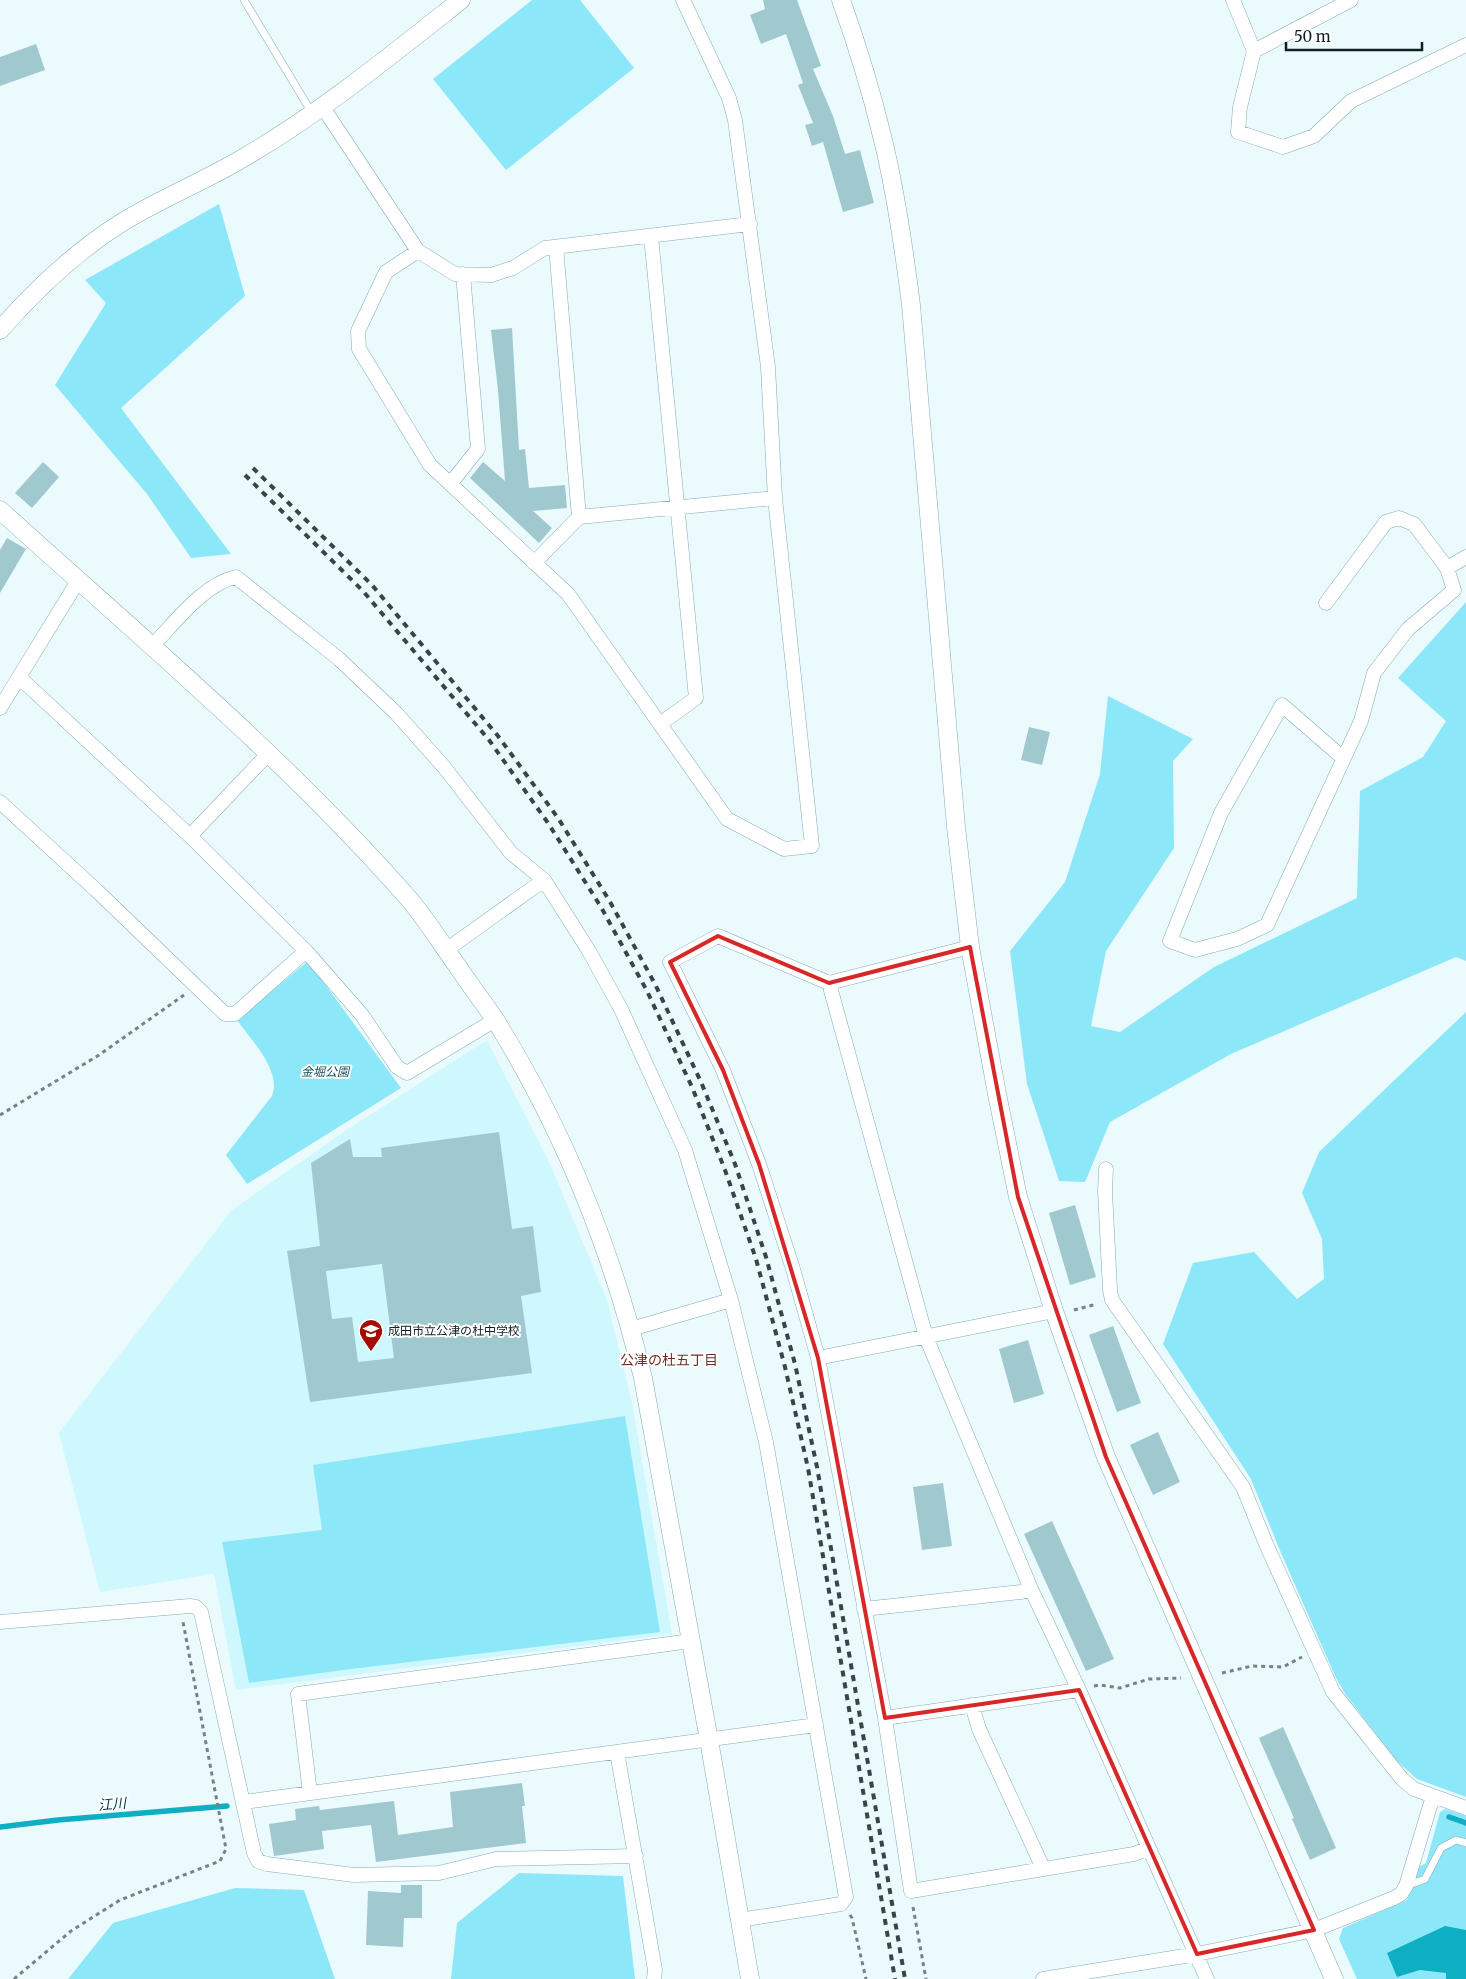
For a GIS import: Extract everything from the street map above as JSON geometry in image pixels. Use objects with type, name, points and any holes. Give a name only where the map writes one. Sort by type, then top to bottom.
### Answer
[{"type":"street","points":[[0,330],[26,301],[74,256],[122,223],[238,161],[317,110],[366,76],[461,0]]},
{"type":"street","points":[[418,251],[386,272],[358,331],[359,349],[430,465],[568,594],[727,819],[784,849],[812,846],[775,498],[768,367],[735,120],[730,98],[683,0]]},
{"type":"street","points":[[841,0],[860,54],[882,136],[900,225],[912,315],[956,827],[970,947],[1018,1197],[1054,1311],[1106,1457],[1334,1979]]},
{"type":"street","points":[[1233,0],[1254,51],[1240,107],[1238,132],[1283,147],[1314,136],[1351,101],[1466,45]]},
{"type":"street","points":[[1254,51],[1351,0]]},
{"type":"street","points":[[317,110],[418,251],[455,274],[491,275],[513,268],[545,248],[750,224]]},
{"type":"street","points":[[651,236],[696,698],[660,724]]},
{"type":"street","points":[[556,247],[579,517]]},
{"type":"street","points":[[450,484],[478,449],[463,274]]},
{"type":"street","points":[[534,563],[579,517],[775,498]]},
{"type":"street","points":[[0,510],[152,646],[268,754],[312,796],[411,901],[495,1020],[553,1128],[582,1191],[608,1257],[631,1329],[643,1378],[709,1740],[750,1979]]},
{"type":"street","points":[[1326,603],[1386,522],[1400,518],[1414,524],[1447,568],[1454,590],[1408,629],[1374,673],[1361,721],[1267,925],[1237,939],[1195,950],[1170,941],[1222,813],[1282,705],[1343,758]]},
{"type":"street","points":[[1447,568],[1466,557]]},
{"type":"street","points":[[152,646],[205,592],[225,579],[236,576],[339,659],[396,713],[444,767],[512,853],[544,880],[589,951],[621,1008],[685,1150],[731,1300],[766,1442],[846,1897],[841,1904],[740,1920]]},
{"type":"street","points":[[0,708],[78,581]]},
{"type":"street","points":[[19,677],[190,836],[306,951],[362,1014],[397,1066],[407,1073],[495,1020]]},
{"type":"street","points":[[190,836],[268,754]]},
{"type":"street","points":[[0,802],[96,890],[225,1014],[235,1014],[306,951]]},
{"type":"street","points":[[446,950],[544,880]]},
{"type":"street","points":[[970,947],[829,983],[718,936],[670,962],[723,1070],[759,1164],[793,1269],[818,1358],[885,1718],[911,1891],[1134,1854],[1149,1848]]},
{"type":"street","points":[[829,983],[926,1337],[1031,1589],[1079,1690],[1207,1979]]},
{"type":"street","points":[[1106,1169],[1105,1191],[1112,1300],[1243,1487],[1333,1692],[1390,1767],[1414,1789],[1466,1808]]},
{"type":"street","points":[[631,1329],[731,1300]]},
{"type":"street","points":[[818,1358],[1054,1311]]},
{"type":"street","points":[[864,1609],[1021,1592],[1031,1589]]},
{"type":"street","points":[[0,1622],[180,1606],[196,1607],[202,1612],[254,1853],[258,1862],[354,1875],[439,1874],[496,1859],[636,1856]]},
{"type":"street","points":[[310,1793],[298,1694],[691,1641]]},
{"type":"street","points":[[885,1718],[1079,1690]]},
{"type":"street","points":[[972,1705],[979,1729],[1044,1868]]},
{"type":"street","points":[[244,1802],[816,1725]]},
{"type":"street","points":[[617,1752],[655,1970],[654,1979]]},
{"type":"street","points":[[1043,1979],[1197,1954],[1314,1930],[1394,1898],[1401,1894],[1406,1886],[1433,1796]]},
{"type":"lane","points":[[244,0],[317,110]]},
{"type":"lane","points":[[1406,1886],[1425,1879],[1441,1848],[1456,1840],[1466,1843]]},
{"type":"path","points":[[0,1115],[100,1055],[172,1004]]},
{"type":"path","points":[[1074,1310],[1112,1300]]},
{"type":"path","points":[[14,1979],[71,1931],[120,1900],[220,1861],[226,1850],[180,1606]]},
{"type":"path","points":[[1222,1673],[1252,1666],[1283,1667],[1313,1650]]},
{"type":"path","points":[[1079,1690],[1100,1685],[1120,1688],[1149,1679],[1181,1678]]},
{"type":"path","points":[[911,1891],[926,1979]]},
{"type":"path","points":[[841,1904],[852,1918],[866,1979]]},
{"type":"highlighted area","points":[[718,936],[829,983],[970,947],[1018,1197],[1106,1457],[1314,1930],[1197,1954],[1079,1690],[885,1718],[818,1358],[759,1164],[723,1070],[670,962]]},
{"type":"shaded area","name":"成田市立公津の杜中学校","points":[[487,1040],[550,1164],[607,1300],[632,1403],[672,1634],[236,1690],[214,1574],[100,1592],[59,1433],[232,1210],[348,1129]]},
{"type":"shaded area","points":[[1445,1926],[1466,1930],[1466,1979],[1446,1979],[1446,1973],[1420,1970],[1397,1977],[1387,1953]]},
{"type":"green space","points":[[532,0],[580,0],[634,68],[506,170],[433,79]]},
{"type":"green space","points":[[219,204],[245,296],[121,408],[231,554],[191,558],[147,494],[55,385],[106,303],[85,280]]},
{"type":"green space","points":[[1466,602],[1466,961],[1456,957],[1231,1054],[1110,1122],[1085,1182],[1059,1181],[1027,1084],[1010,951],[1065,882],[1100,774],[1108,696],[1193,739],[1173,761],[1174,848],[1106,951],[1091,1026],[1120,1032],[1214,967],[1357,898],[1360,791],[1423,757],[1446,721],[1398,678]]},
{"type":"green space","name":"金堀公園","points":[[308,961],[401,1088],[247,1184],[226,1155],[272,1096],[274,1086],[273,1076],[264,1056],[237,1020]]},
{"type":"green space","points":[[1466,1012],[1466,1797],[1417,1779],[1397,1761],[1346,1695],[1336,1678],[1281,1553],[1251,1479],[1163,1344],[1193,1263],[1254,1252],[1297,1299],[1324,1279],[1322,1239],[1302,1193],[1319,1152]]},
{"type":"green space","points":[[625,1416],[660,1632],[249,1683],[222,1542],[322,1530],[313,1465]]},
{"type":"green space","points":[[1445,1809],[1466,1816],[1466,1979],[1357,1979],[1339,1939],[1343,1928],[1407,1900],[1419,1867],[1426,1863],[1440,1812]]},
{"type":"green space","points":[[519,1873],[623,1876],[635,1979],[451,1979],[457,1923]]},
{"type":"green space","points":[[235,1888],[304,1890],[335,1979],[68,1979],[113,1923]]},
{"type":"building","points":[[763,0],[797,0],[821,66],[813,69],[833,116],[845,154],[860,150],[874,203],[843,212],[823,142],[812,146],[805,125],[813,123],[798,85],[803,83],[786,34],[761,44],[750,15],[765,9]]},
{"type":"building","points":[[36,44],[45,70],[0,86],[0,57]]},
{"type":"building","points":[[512,328],[519,450],[525,449],[529,488],[565,485],[567,508],[533,511],[552,528],[539,543],[470,478],[483,462],[505,481],[491,330]]},
{"type":"building","points":[[43,462],[59,477],[32,508],[15,493]]},
{"type":"building","points":[[7,538],[26,549],[0,593],[0,550]]},
{"type":"building","points":[[1029,727],[1050,732],[1042,765],[1021,760]]},
{"type":"building","points":[[499,1132],[512,1229],[533,1226],[541,1292],[521,1296],[532,1373],[310,1402],[287,1251],[320,1246],[311,1163],[350,1139],[353,1157],[382,1157],[381,1148]],"holes":[[[382,1264],[394,1358],[358,1362],[352,1317],[332,1319],[326,1271]]]},
{"type":"building","points":[[1075,1205],[1096,1277],[1070,1285],[1049,1213]]},
{"type":"building","points":[[1113,1326],[1141,1403],[1117,1412],[1089,1335]]},
{"type":"building","points":[[1028,1340],[1044,1394],[1014,1403],[999,1349]]},
{"type":"building","points":[[1158,1432],[1180,1482],[1153,1495],[1130,1445]]},
{"type":"building","points":[[943,1483],[952,1546],[922,1550],[913,1487]]},
{"type":"building","points":[[1052,1521],[1114,1659],[1086,1671],[1024,1534]]},
{"type":"building","points":[[1283,1727],[1336,1848],[1310,1860],[1259,1738]]},
{"type":"building","points":[[522,1783],[525,1806],[522,1806],[526,1843],[376,1862],[371,1825],[322,1831],[324,1849],[274,1856],[269,1824],[296,1820],[295,1809],[319,1806],[320,1810],[394,1801],[398,1835],[453,1827],[450,1792]]},
{"type":"building","points":[[401,1885],[422,1885],[422,1918],[404,1918],[403,1947],[366,1945],[368,1891],[401,1893]]},
{"type":"waterway","name":"江川","points":[[0,1827],[58,1820],[227,1806]]},
{"type":"waterway","name":"江川","points":[[1449,1817],[1466,1823]]},
{"type":"railway","points":[[253,468],[372,585],[498,736],[558,818],[609,900],[655,984],[701,1082],[735,1164],[766,1257],[795,1364],[817,1467],[905,1979]]},
{"type":"railway","points":[[245,475],[363,591],[489,740],[548,823],[601,907],[647,991],[692,1087],[725,1170],[756,1259],[785,1367],[808,1468],[895,1979]]},
{"type":"place","name":"成田市立公津の杜中学校","points":[[371,1352]]},
{"type":"district","name":"公津の杜五丁目","points":[[669,1360]]}]
